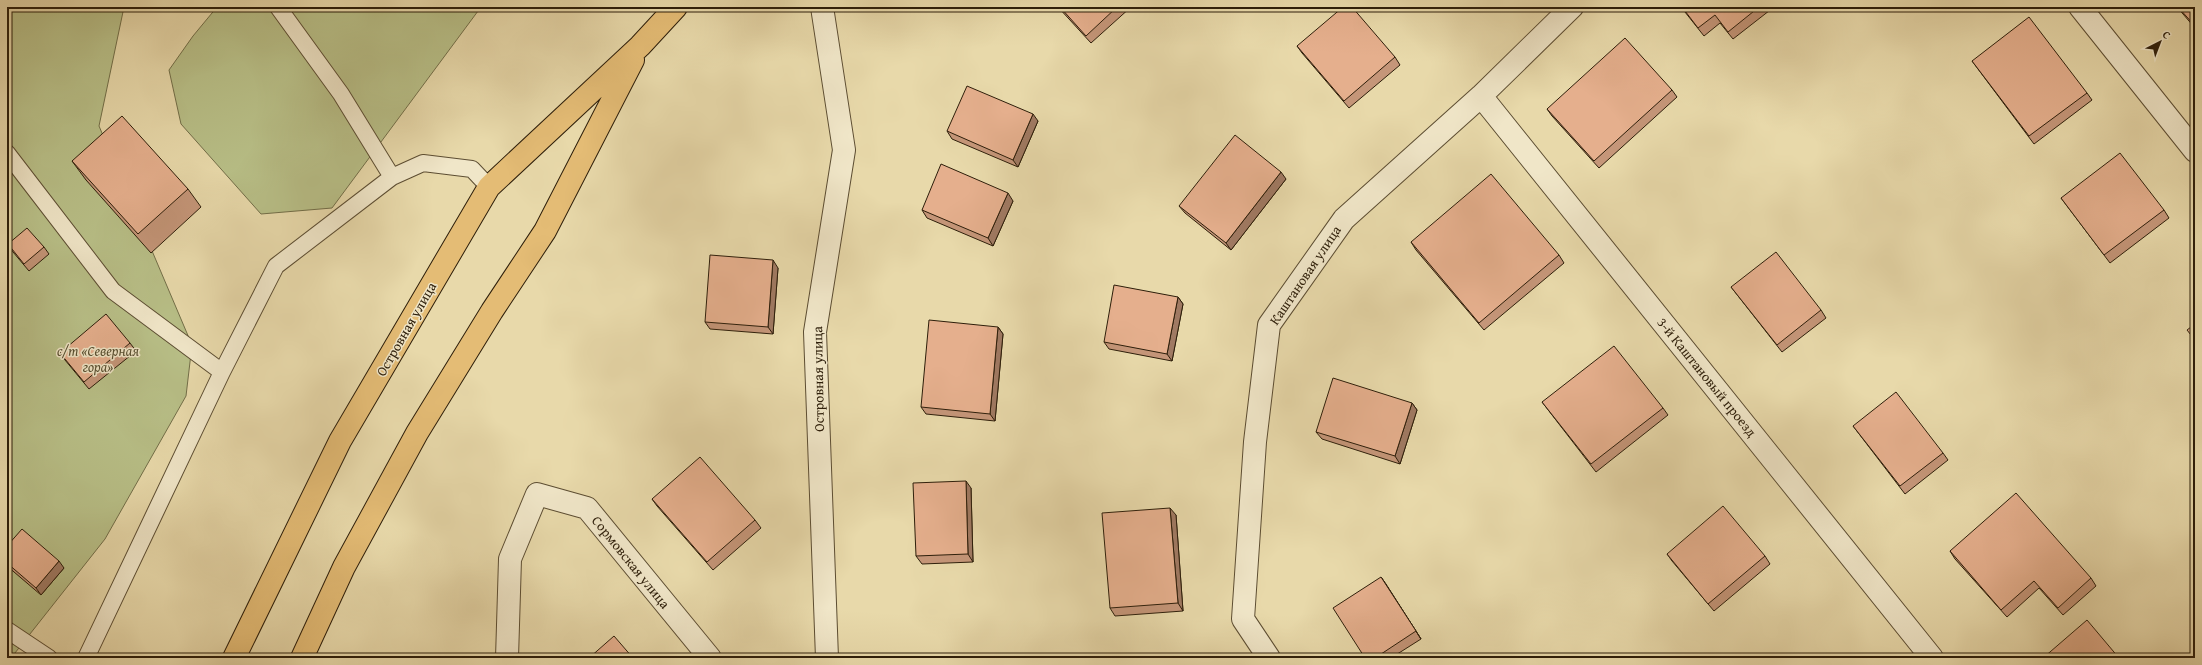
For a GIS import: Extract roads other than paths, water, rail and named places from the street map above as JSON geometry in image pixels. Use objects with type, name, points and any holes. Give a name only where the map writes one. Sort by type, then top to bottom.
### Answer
[{"type":"main road","name":"Островная улица","points":[[234,658],[340,441],[489,187],[640,46],[676,7]]},
{"type":"main road","name":"Островная улица","points":[[302,658],[344,567],[417,433],[492,311],[545,231],[640,46]]},
{"type":"street","name":"Островная улица","points":[[822,7],[844,150],[815,332],[827,658]]},
{"type":"street","name":"Каштановая улица","points":[[1269,658],[1243,619],[1255,442],[1269,325],[1344,219],[1482,96],[1572,7]]},
{"type":"street","points":[[2080,7],[2195,151]]},
{"type":"street","name":"3-й Каштановый проезд","points":[[1482,96],[1932,658]]},
{"type":"street","name":"Сормовская улица","points":[[507,658],[510,559],[537,494],[587,508],[710,658]]},
{"type":"lane","points":[[278,7],[341,94],[392,177]]},
{"type":"lane","points":[[7,153],[113,291],[222,372]]},
{"type":"lane","points":[[86,658],[222,372],[276,266],[392,177],[423,163],[472,169],[489,187]]},
{"type":"lane","points":[[7,630],[49,658]]},
{"type":"park label","name":"с/т «Северная гора»","points":[[98,360]]}]
